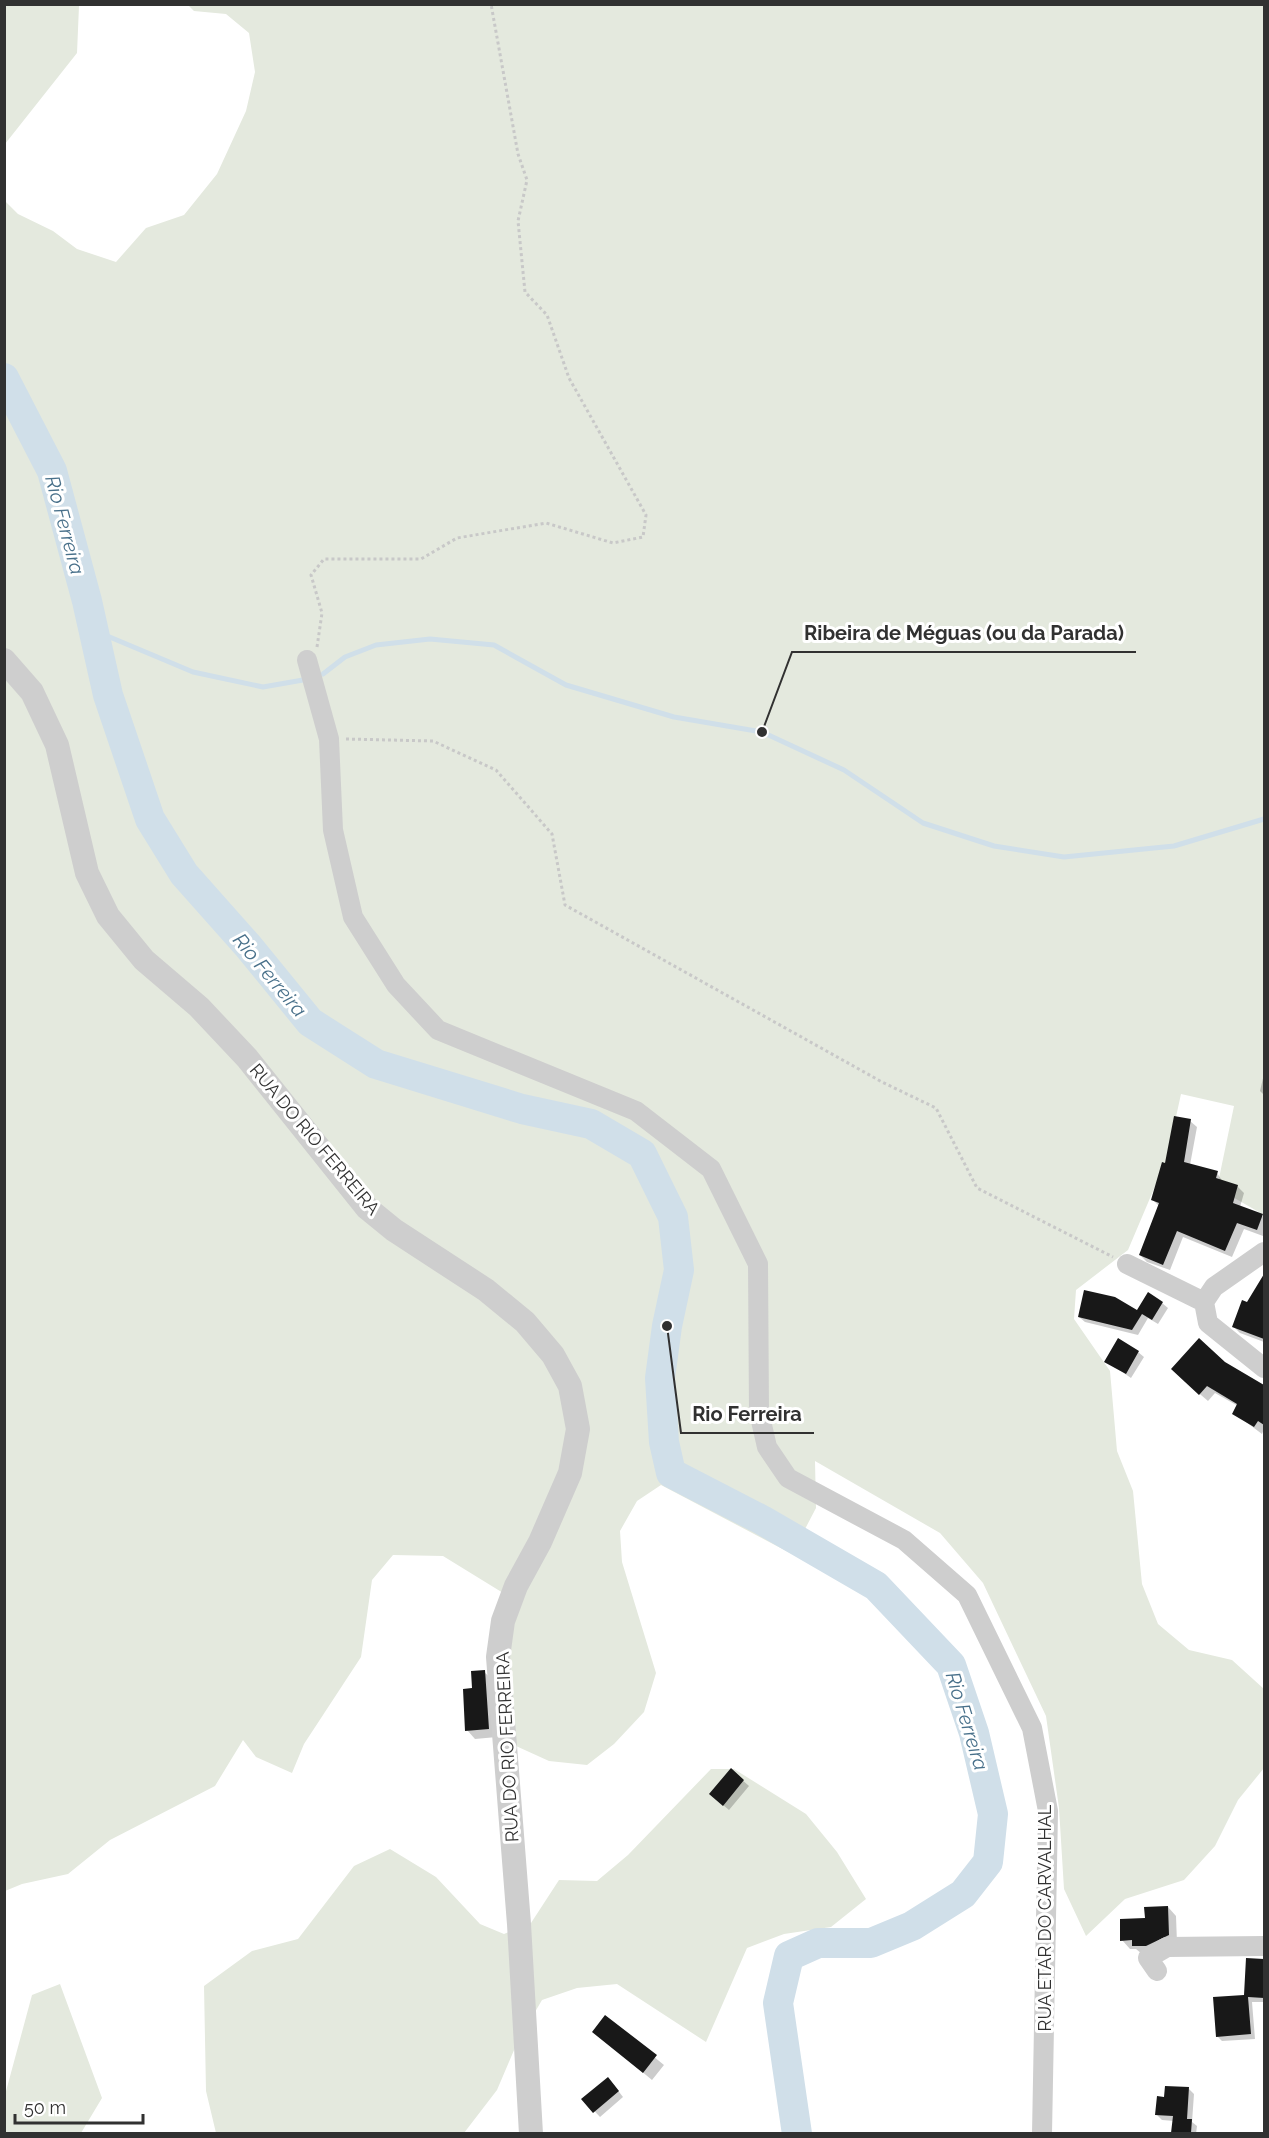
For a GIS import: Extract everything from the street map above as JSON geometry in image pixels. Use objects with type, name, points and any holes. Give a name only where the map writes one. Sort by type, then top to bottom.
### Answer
[{"type":"street","name":"RUA DO RIO FERREIRA","points":[[4,660],[32,692],[57,745],[87,873],[108,916],[144,960],[199,1007],[247,1058],[367,1208],[433,1257],[486,1290],[525,1322],[553,1355],[570,1386],[578,1429],[570,1473],[540,1542],[516,1586],[503,1621],[498,1656],[519,1924],[531,2133]]},
{"type":"street","name":"RUA ETAR DO CARVALHAL","points":[[308,660],[329,739],[333,830],[352,916],[396,985],[438,1030],[636,1111],[711,1169],[758,1264],[759,1412],[767,1447],[788,1478],[904,1540],[967,1595],[1032,1728],[1048,1811],[1042,2133]]},
{"type":"street","points":[[1264,1252],[1214,1287],[1204,1302],[1208,1323],[1264,1368]]},
{"type":"street","points":[[1126,1264],[1204,1302]]},
{"type":"street","points":[[1157,1971],[1148,1958],[1167,1947],[1264,1946]]},
{"type":"path","points":[[308,660],[315,657],[322,613],[311,575],[324,559],[421,559],[457,538],[546,523],[613,543],[643,537],[646,515],[569,378],[546,315],[525,291],[518,221],[527,180],[518,154],[491,4]]},
{"type":"path","points":[[329,739],[434,741],[496,770],[552,834],[565,905],[882,1082],[936,1108],[977,1188],[1126,1264]]},
{"type":"shaded area","points":[[5,4],[79,6],[77,53],[5,144]]},
{"type":"shaded area","points":[[188,5],[1264,5],[1264,1215],[1217,1188],[1234,1106],[1181,1094],[1167,1158],[1128,1250],[1076,1290],[1074,1319],[1110,1371],[1117,1451],[1133,1491],[1142,1584],[1158,1624],[1189,1650],[1232,1660],[1264,1689],[1264,1768],[1238,1800],[1215,1846],[1184,1880],[1125,1899],[1086,1936],[1064,1889],[1059,1808],[1046,1716],[983,1583],[940,1533],[815,1461],[816,1508],[792,1554],[661,1485],[637,1501],[620,1531],[622,1562],[656,1673],[644,1712],[614,1744],[587,1765],[549,1761],[516,1746],[510,1691],[508,1596],[443,1556],[393,1555],[372,1580],[361,1657],[304,1744],[292,1773],[256,1757],[243,1740],[215,1786],[110,1840],[68,1874],[22,1884],[5,1891],[4,200],[18,214],[53,231],[77,249],[116,262],[146,228],[184,215],[217,174],[246,111],[255,72],[249,33],[226,14],[194,11]]},
{"type":"shaded area","points":[[711,1769],[734,1769],[806,1814],[837,1852],[866,1899],[831,1927],[784,1934],[747,1948],[706,2042],[617,1984],[577,1988],[542,2000],[517,2043],[497,2090],[464,2133],[216,2133],[206,2091],[204,1986],[252,1951],[298,1939],[354,1866],[390,1849],[436,1877],[480,1924],[504,1934],[531,1923],[559,1880],[597,1881],[628,1855]]},
{"type":"shaded area","points":[[60,1984],[102,2098],[81,2133],[5,2133],[5,2095],[32,1995]]},
{"type":"building","points":[[1174,1116],[1191,1119],[1184,1162],[1218,1171],[1216,1178],[1238,1185],[1233,1203],[1263,1214],[1257,1230],[1237,1223],[1225,1251],[1177,1231],[1163,1265],[1139,1255],[1159,1203],[1151,1200],[1162,1162],[1165,1163]]},
{"type":"building","points":[[1264,1274],[1264,1339],[1232,1327],[1242,1300],[1247,1302]]},
{"type":"building","points":[[1084,1290],[1115,1297],[1137,1310],[1148,1292],[1163,1302],[1152,1320],[1142,1314],[1132,1330],[1078,1317]]},
{"type":"building","points":[[1118,1338],[1139,1351],[1126,1374],[1104,1362]]},
{"type":"building","points":[[1199,1338],[1225,1362],[1264,1385],[1264,1425],[1258,1421],[1254,1427],[1232,1414],[1237,1404],[1207,1386],[1199,1395],[1171,1369]]},
{"type":"building","points":[[485,1670],[489,1729],[465,1731],[463,1689],[472,1688],[471,1671]]},
{"type":"building","points":[[731,1768],[744,1780],[723,1806],[709,1794]]},
{"type":"building","points":[[1168,1906],[1169,1935],[1146,1946],[1132,1946],[1132,1940],[1120,1941],[1120,1919],[1145,1918],[1144,1907]]},
{"type":"building","points":[[1246,1958],[1264,1959],[1264,1998],[1248,1997],[1251,2034],[1216,2037],[1213,1997],[1244,1995]]},
{"type":"building","points":[[605,2015],[657,2055],[643,2073],[592,2032]]},
{"type":"building","points":[[608,2077],[619,2091],[593,2113],[581,2099]]},
{"type":"building","points":[[1165,2086],[1189,2087],[1187,2119],[1192,2119],[1191,2133],[1171,2133],[1173,2116],[1155,2115],[1157,2096],[1164,2097]]},
{"type":"waterway","name":"Rio Ferreira","points":[[4,378],[52,471],[87,601],[108,695],[150,819],[184,874],[248,946],[310,1022],[376,1064],[522,1109],[591,1124],[642,1154],[673,1217],[679,1270],[667,1326],[660,1378],[664,1442],[671,1473],[762,1520],[876,1586],[951,1665],[974,1733],[993,1814],[988,1862],[963,1894],[912,1926],[871,1943],[818,1943],[789,1956],[778,2003],[797,2134]]},
{"type":"waterway","points":[[93,630],[193,672],[263,687],[303,680]]},
{"type":"waterway","points":[[323,674],[345,657],[376,645],[430,639],[494,645],[566,685],[674,717],[762,732],[844,770],[923,823],[994,846],[1064,857],[1174,846],[1264,819]]},
{"type":"place","name":"Ribeira de Méguas (ou da Parada)","points":[[762,732]]},
{"type":"place","name":"Rio Ferreira","points":[[667,1326]]}]
